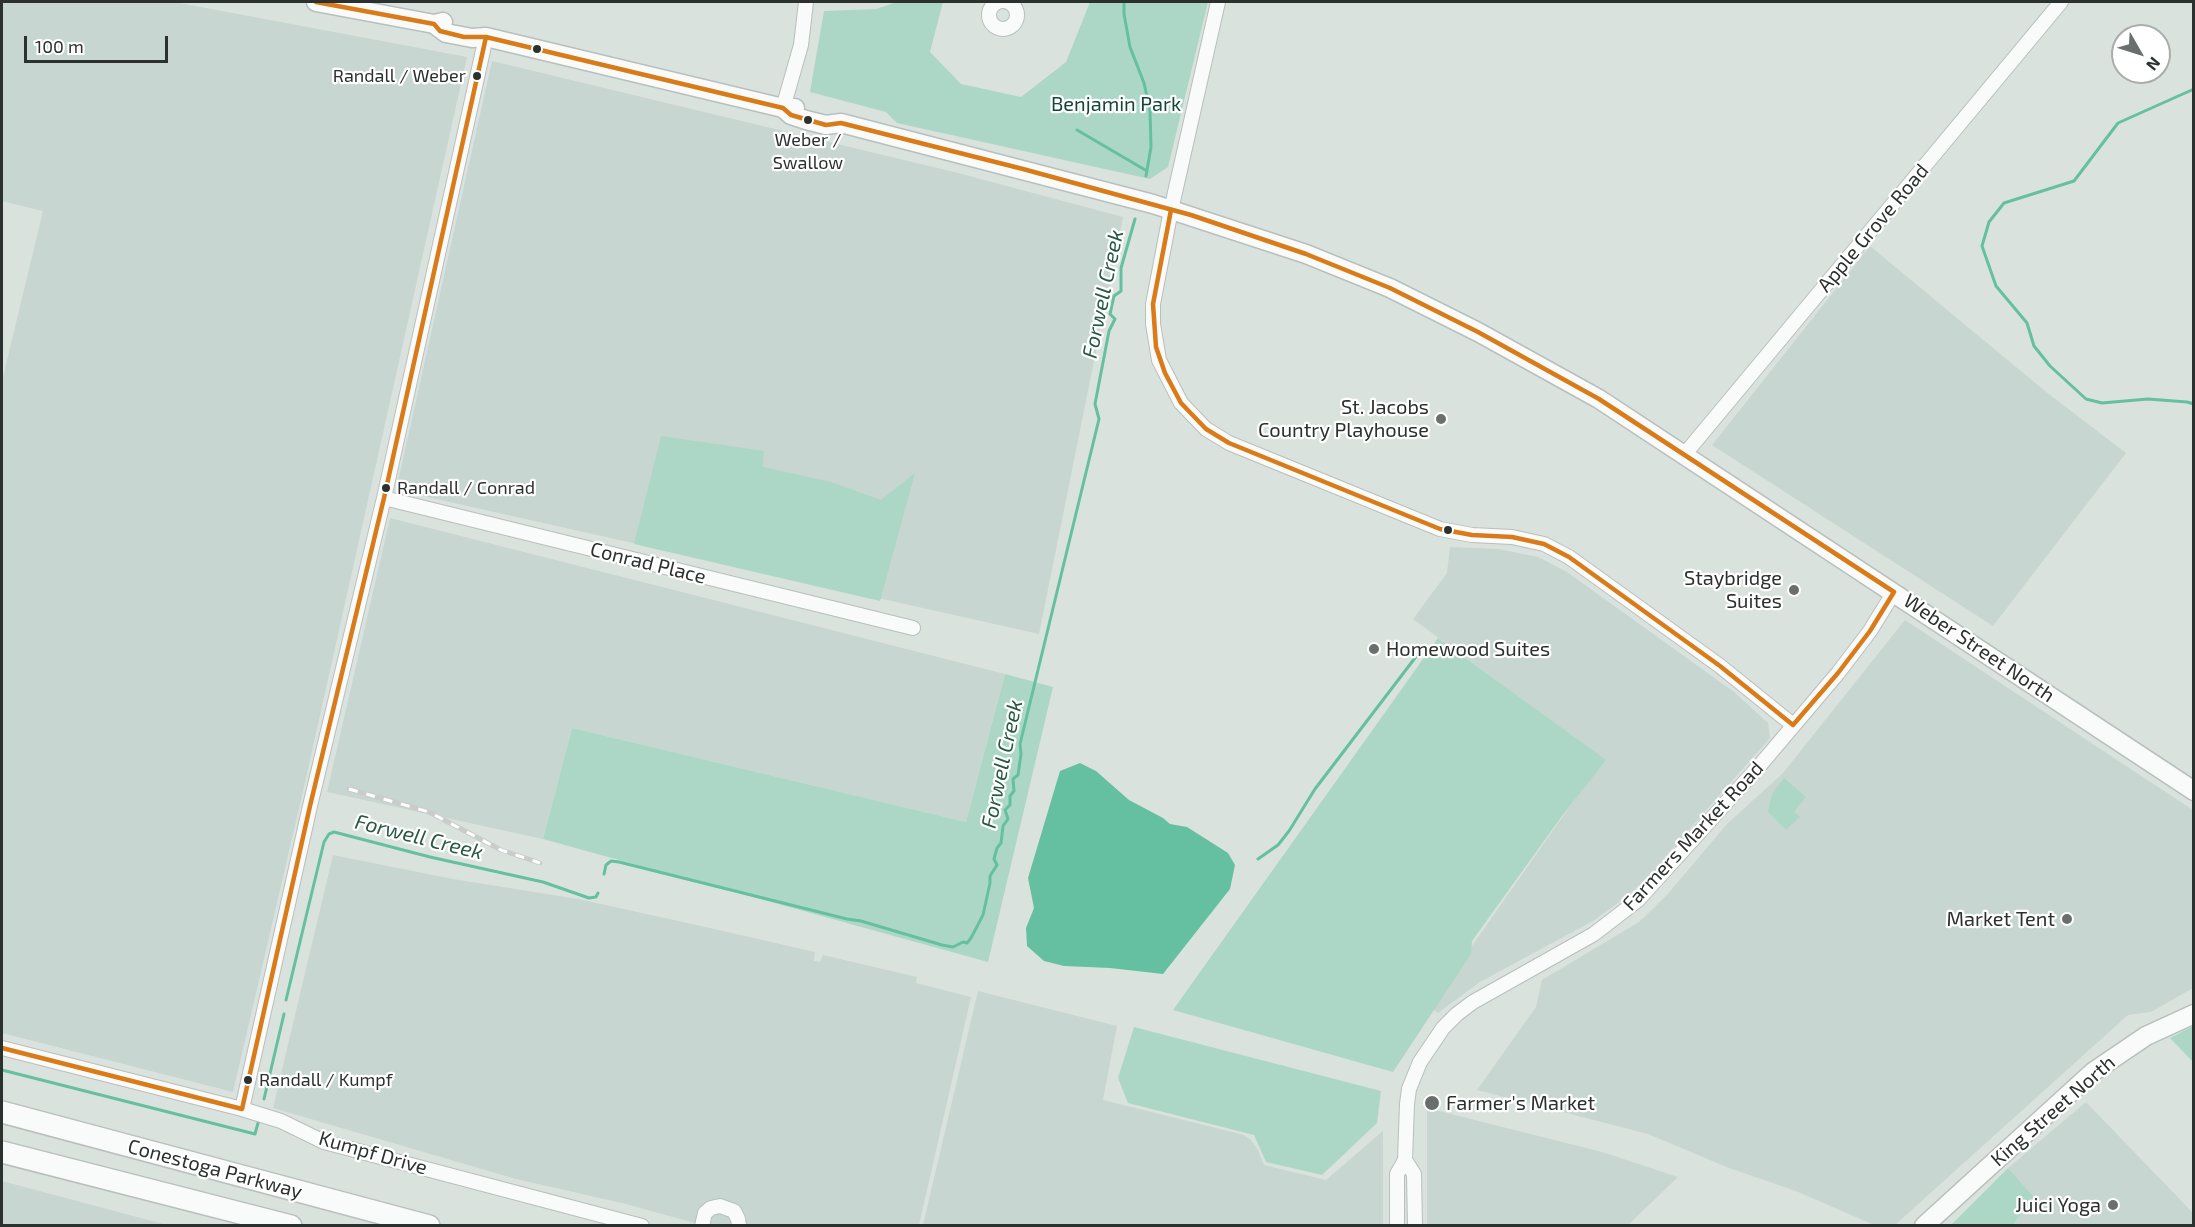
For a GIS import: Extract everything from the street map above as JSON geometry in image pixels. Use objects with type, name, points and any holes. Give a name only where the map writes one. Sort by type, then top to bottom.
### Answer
[{"type":"highway","name":"Conestoga Parkway","points":[[2,1112],[429,1226]]},
{"type":"highway","name":"Conestoga Parkway","points":[[2,1152],[291,1226]]},
{"type":"main road","name":"Weber Street North","points":[[316,2],[434,24],[445,21],[459,23],[473,27],[486,36],[783,108],[791,115],[806,120],[826,125],[841,123],[1032,171],[1171,210],[1306,254],[1390,288],[1478,332],[1589,393],[2193,791]]},
{"type":"main road","name":"King Street North","points":[[1924,1226],[2093,1072],[2146,1036],[2193,1014]]},
{"type":"street","points":[[783,108],[801,45],[806,2]]},
{"type":"street","points":[[1218,2],[1171,210],[1153,304],[1156,347],[1165,373],[1187,410],[1206,429],[1229,443],[1440,529],[1472,535],[1512,537],[1544,544],[1569,557],[1720,666],[1793,725]]},
{"type":"street","name":"Apple Grove Road","points":[[1684,455],[2061,2]]},
{"type":"street","points":[[242,1109],[310,806],[384,498],[486,36]]},
{"type":"street","name":"Conrad Place","points":[[384,498],[913,628]]},
{"type":"street","name":"Farmers Market Road","points":[[1396,1226],[1397,1174],[1405,1160],[1409,1089],[1420,1062],[1443,1028],[1473,1002],[1594,934],[1638,900],[1666,871],[1838,673],[1870,631],[1894,592]]},
{"type":"street","name":"Kumpf Drive","points":[[2,1048],[242,1109],[281,1121],[324,1142],[642,1226]]},
{"type":"street","name":"Farmers Market Road","points":[[1405,1160],[1414,1174],[1414,1226]]},
{"type":"street","points":[[702,1226],[705,1213],[711,1208],[720,1206],[734,1211],[739,1226]]},
{"type":"shaded area","points":[[2,2],[174,2],[467,57],[304,787],[233,1092],[2,1033],[2,381],[43,211],[2,201]]},
{"type":"shaded area","points":[[492,61],[958,173],[1123,217],[1039,634],[396,490]]},
{"type":"shaded area","points":[[1870,246],[2045,391],[2126,453],[1993,626],[1712,445]]},
{"type":"shaded area","points":[[390,518],[1005,674],[966,822],[572,728],[543,839],[327,792]]},
{"type":"shaded area","points":[[1450,547],[1498,549],[1538,557],[1567,572],[1734,692],[1768,723],[1770,738],[1641,884],[1593,921],[1480,982],[1438,1013],[1429,1007],[1603,759],[1413,619],[1447,573]]},
{"type":"shaded area","points":[[1905,620],[2193,810],[2193,988],[2151,1012],[2128,1015],[1895,1225],[1874,1225],[1796,1191],[1729,1168],[1648,1134],[1477,1090],[1536,1007],[1542,980],[1639,922],[1666,896],[1727,824],[1783,773]]},
{"type":"shaded area","points":[[1080,763],[1096,771],[1129,800],[1170,824],[1187,827],[1228,853],[1235,865],[1230,889],[1163,974],[1064,966],[1044,961],[1027,946],[1026,928],[1034,908],[1028,878],[1060,771]]},
{"type":"shaded area","points":[[333,855],[453,879],[578,899],[701,926],[815,952],[814,961],[820,962],[823,955],[917,977],[916,983],[971,997],[919,1225],[702,1225],[626,1204],[516,1179],[273,1108]]},
{"type":"shaded area","points":[[978,991],[1117,1026],[1103,1100],[1244,1135],[1257,1148],[1264,1165],[1326,1180],[1383,1131],[1383,1225],[923,1225]]},
{"type":"shaded area","points":[[2086,1102],[2193,1213],[2193,1225],[2013,1225],[2034,1197],[2008,1168]]},
{"type":"shaded area","points":[[1427,1108],[1602,1152],[1678,1177],[1628,1225],[1427,1225]]},
{"type":"shaded area","points":[[2,1181],[167,1225],[2,1225]]},
{"type":"green space","name":"Benjamin Park","points":[[897,2],[943,2],[930,52],[961,84],[1021,97],[1066,62],[1090,2],[1208,2],[1168,167],[1150,179],[897,123],[886,112],[810,92],[824,11],[876,9]]},
{"type":"green space","points":[[661,436],[764,451],[763,467],[831,482],[881,500],[915,473],[880,601],[634,544]]},
{"type":"green space","points":[[1438,638],[1606,760],[1562,816],[1472,941],[1471,954],[1393,1072],[1173,1010]]},
{"type":"green space","points":[[1005,674],[1053,687],[988,962],[543,839],[572,728],[966,822]]},
{"type":"green space","points":[[1784,778],[1806,797],[1794,812],[1800,817],[1786,830],[1768,812],[1772,794]]},
{"type":"green space","points":[[2193,1026],[2193,1062],[2170,1038]]},
{"type":"green space","points":[[1134,1027],[1381,1091],[1377,1123],[1322,1175],[1266,1162],[1254,1135],[1128,1103],[1118,1078]]},
{"type":"green space","points":[[2008,1168],[2034,1197],[2013,1225],[1951,1225]]},
{"type":"waterway","name":"Forwell Creek","points":[[1124,2],[1130,47],[1144,83],[1150,110],[1151,147],[1146,176]]},
{"type":"waterway","points":[[2194,89],[2118,123],[2074,181],[2004,203],[1989,222],[1982,246],[1996,286],[2027,323],[2034,346],[2050,366],[2086,399],[2102,403],[2148,399],[2194,404]]},
{"type":"waterway","name":"Forwell Creek","points":[[1077,130],[1147,171]]},
{"type":"waterway","name":"Forwell Creek","points":[[604,874],[606,865],[611,861],[619,862],[861,921],[942,945],[953,947],[963,942],[967,943],[983,915],[990,876],[997,865],[994,859],[1001,843],[1003,826],[1008,819],[1005,810],[1010,805],[1010,796],[1014,791],[1013,779],[1018,775],[1020,744],[1099,419],[1095,404],[1109,331],[1115,319],[1110,314],[1114,296],[1121,291],[1121,268],[1135,219]]},
{"type":"waterway","points":[[1258,859],[1278,845],[1289,831],[1315,789],[1418,654]]},
{"type":"waterway","name":"Forwell Creek","points":[[286,1000],[324,842],[329,834],[334,832],[430,857],[543,882],[589,898],[596,897],[598,893]]},
{"type":"waterway","name":"Forwell Creek","points":[[264,1099],[284,1014]]},
{"type":"waterway","name":"Forwell Creek","points":[[2,1070],[255,1134],[258,1123]]},
{"type":"railway","points":[[349,789],[429,812],[501,850],[540,863]]},
{"type":"transit line","points":[[316,2],[434,24],[440,31],[464,37],[486,37],[783,108],[791,115],[826,125],[841,123],[1023,169],[1191,215],[1306,254],[1390,288],[1478,332],[1599,399],[1894,592],[1870,631],[1838,673],[1793,725],[1720,666],[1569,557],[1544,544],[1512,537],[1472,535],[1440,529],[1229,443],[1206,429],[1181,403],[1165,373],[1156,347],[1153,304],[1171,210]]},
{"type":"transit line","points":[[2,1048],[242,1109],[310,806],[384,498],[486,37]]},
{"type":"place","name":"Randall / Weber","points":[[477,76]]},
{"type":"place","name":"Weber / Swallow","points":[[808,120]]},
{"type":"place","name":"St. Jacobs Country Playhouse","points":[[1441,419]]},
{"type":"place","name":"Randall / Conrad","points":[[386,488]]},
{"type":"place","name":"Staybridge Suites","points":[[1794,590]]},
{"type":"place","name":"Homewood Suites","points":[[1374,649]]},
{"type":"place","name":"Market Tent","points":[[2067,919]]},
{"type":"place","name":"Randall / Kumpf","points":[[248,1080]]},
{"type":"place","name":"Farmer's Market","points":[[1432,1103]]},
{"type":"place","name":"Juici Yoga","points":[[2113,1205]]}]
